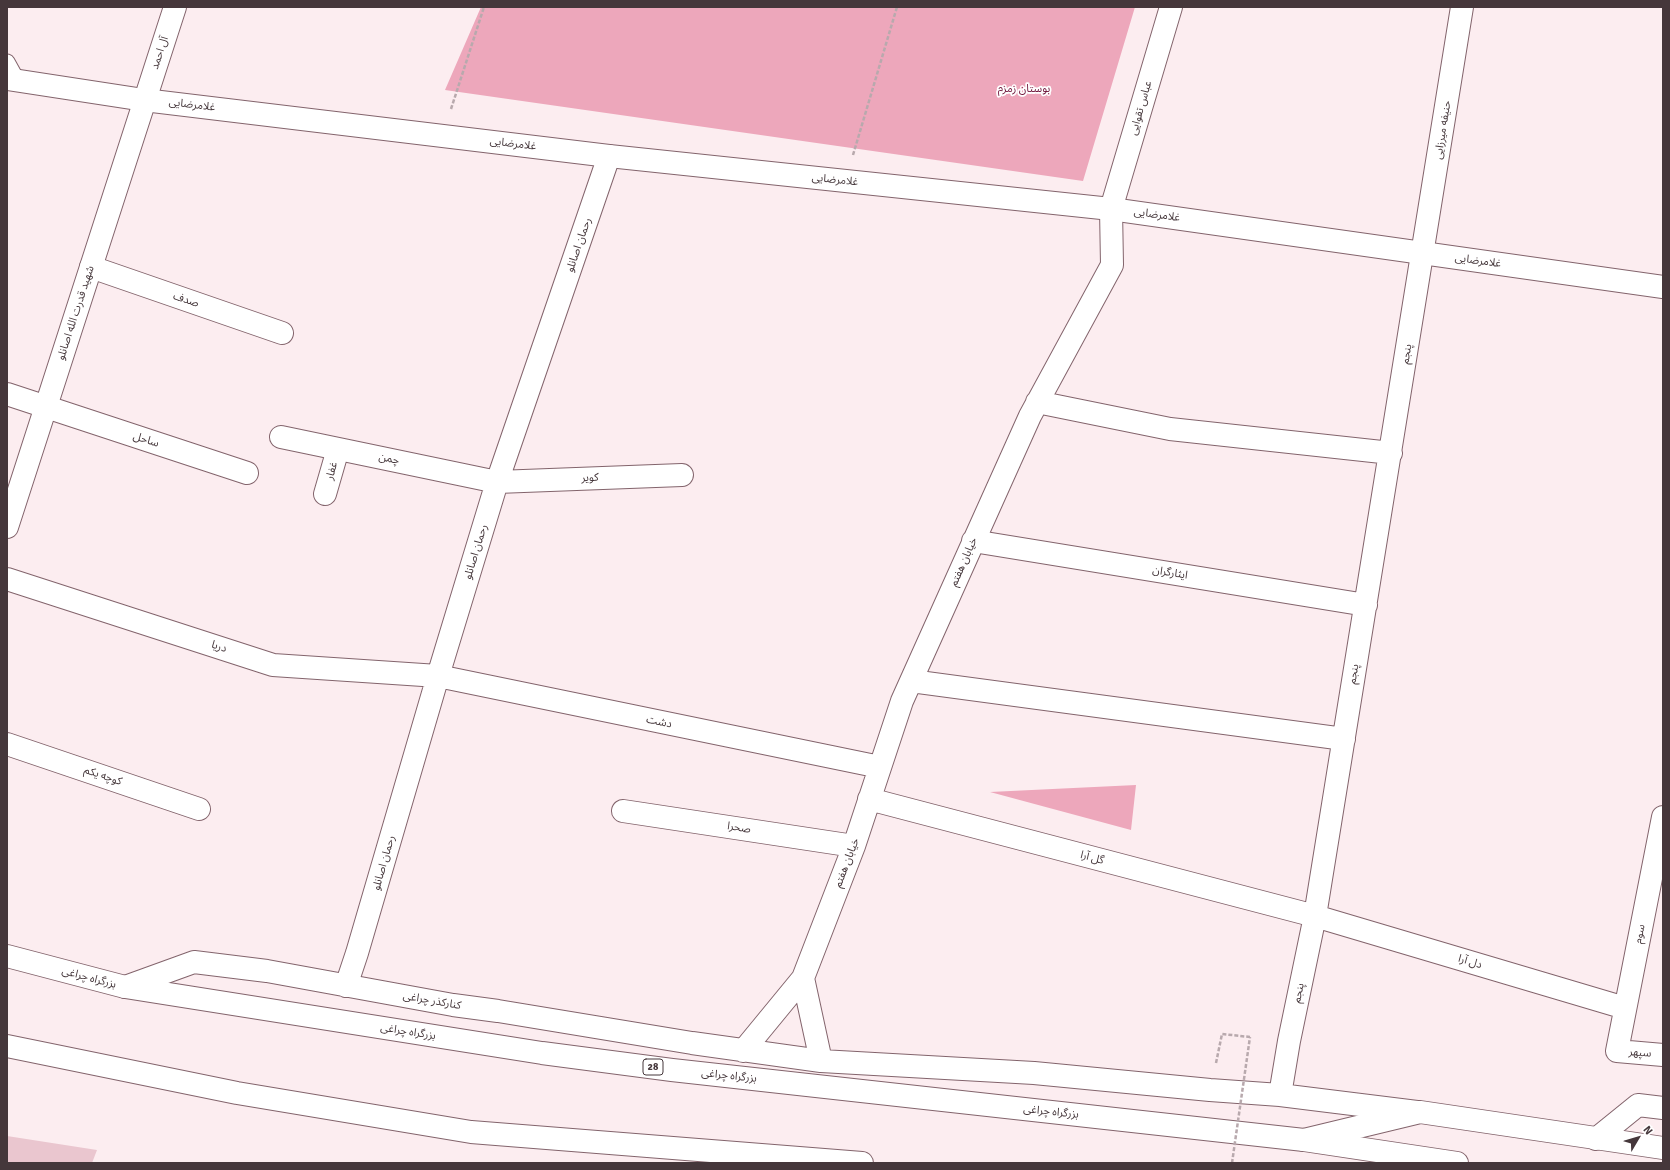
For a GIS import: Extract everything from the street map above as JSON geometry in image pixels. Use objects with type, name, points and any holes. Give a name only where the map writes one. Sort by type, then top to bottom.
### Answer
[{"type":"main road","name":"آل احمد","points":[[144,100],[175,7]]},
{"type":"main road","name":"عباس تقوایی","points":[[1111,209],[1171,7]]},
{"type":"main road","name":"حنیفه میرزایی","points":[[1423,253],[1462,7]]},
{"type":"main road","name":"غلامرضایی","points":[[10,73],[144,100],[609,156],[1111,209],[1663,287]]},
{"type":"main road","name":"شهید قدرت الله اصانلو","points":[[7,527],[144,100]]},
{"type":"main road","name":"رحمان اصانلو","points":[[346,986],[497,482],[609,156]]},
{"type":"main road","name":"خیابان هفتم","points":[[803,978],[854,846],[902,701],[1037,402],[1112,265],[1111,209]]},
{"type":"main road","name":"پنجم","points":[[1280,1095],[1289,1041],[1315,916],[1423,253]]},
{"type":"main road","name":"صدف","points":[[90,267],[282,333]]},
{"type":"main road","name":"ساحل","points":[[7,394],[247,473]]},
{"type":"main road","points":[[1037,402],[1170,429],[1390,453]]},
{"type":"main road","name":"چمن","points":[[281,436],[497,482]]},
{"type":"main road","name":"غفار","points":[[325,494],[338,449]]},
{"type":"main road","name":"کویر","points":[[497,482],[682,475]]},
{"type":"main road","name":"ایثارگران","points":[[973,541],[1366,605]]},
{"type":"main road","name":"دریا","points":[[7,579],[273,665],[438,676]]},
{"type":"main road","name":"دشت","points":[[438,676],[880,767]]},
{"type":"main road","points":[[911,682],[1344,739]]},
{"type":"main road","name":"کوچه یکم","points":[[7,744],[199,809]]},
{"type":"main road","name":"گل آرا","points":[[869,799],[1315,916]]},
{"type":"main road","name":"صحرا","points":[[623,811],[854,846]]},
{"type":"main road","name":"سوم","points":[[1617,1051],[1663,817]]},
{"type":"main road","name":"دل آرا","points":[[1315,916],[1625,1008]]},
{"type":"main road","name":"بزرگراه چراغی","points":[[7,956],[125,987],[550,1054],[672,1070],[1304,1140],[1457,1163]]},
{"type":"main road","name":"کنارکذر چراغی","points":[[125,987],[194,962],[267,971],[453,1005],[743,1051],[821,1061],[1034,1072],[1210,1090],[1280,1095],[1420,1112],[1663,1148]]},
{"type":"main road","points":[[743,1051],[803,978]]},
{"type":"main road","points":[[803,978],[821,1061]]},
{"type":"main road","points":[[7,1046],[237,1093],[471,1132],[853,1163]]},
{"type":"main road","name":"سپهر","points":[[1617,1051],[1663,1055]]},
{"type":"main road","points":[[1596,1139],[1638,1105],[1663,1108]]},
{"type":"main road","points":[[1304,1140],[1420,1112]]},
{"type":"path","points":[[442,136],[484,7]]},
{"type":"path","points":[[845,181],[897,7]]},
{"type":"path","points":[[1222,1034],[1250,1037],[1232,1163]]},
{"type":"green space","name":"بوستان زمزم","points":[[481,7],[1135,7],[1083,181],[445,90]]},
{"type":"green space","points":[[1136,785],[1131,830],[990,792]]},
{"type":"building","points":[[7,1136],[97,1150],[92,1163],[7,1163]]}]
